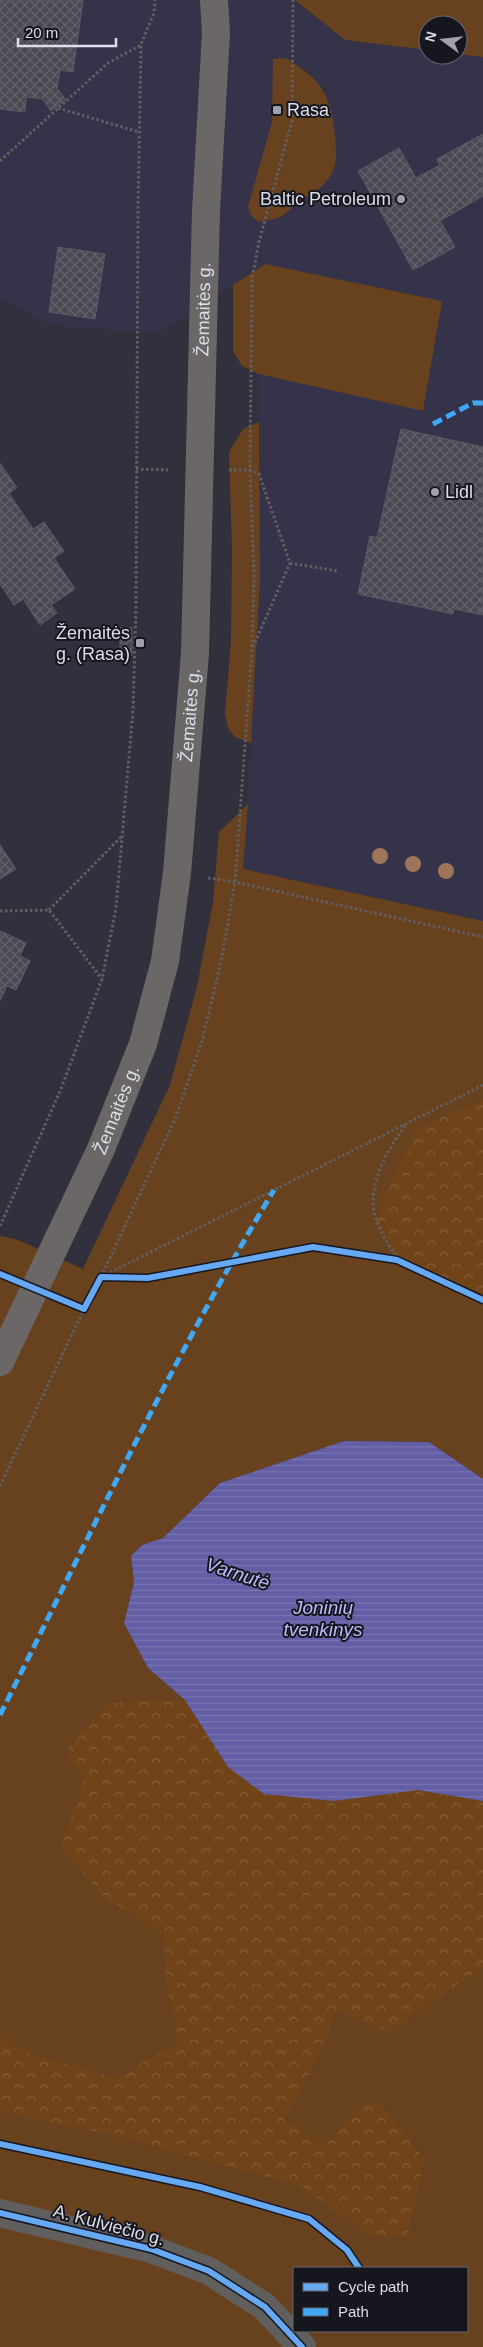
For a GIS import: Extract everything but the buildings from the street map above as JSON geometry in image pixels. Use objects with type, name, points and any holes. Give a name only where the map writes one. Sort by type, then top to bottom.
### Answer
[{"type":"main road","name":"Žemaitės g.","points":[[0,1362],[101,1149],[143,1044],[165,961],[178,873],[195,653],[206,210],[216,32],[214,0]]},
{"type":"main road","name":"Žemaitės g.","points":[[216,32],[222,0]]},
{"type":"street","name":"A. Kulviečio g.","points":[[0,2213],[151,2249],[209,2271],[265,2307],[302,2347]]},
{"type":"path","points":[[0,1226],[62,1089],[102,979],[116,908],[133,710],[136,606],[141,44],[154,13],[155,0]]},
{"type":"path","points":[[96,1285],[175,1119],[202,1041],[221,962],[235,882],[252,649],[254,576],[250,470],[252,278],[259,242],[292,121],[293,0]]},
{"type":"path","points":[[0,161],[108,63],[141,44]]},
{"type":"path","points":[[57,108],[139,132]]},
{"type":"path","points":[[136,469],[250,470],[259,474],[290,563],[252,649]]},
{"type":"path","points":[[290,563],[337,571]]},
{"type":"path","points":[[0,911],[49,910],[122,836]]},
{"type":"path","points":[[178,873],[235,882],[483,937]]},
{"type":"path","points":[[49,910],[102,979]]},
{"type":"path","points":[[101,1277],[483,1085]]},
{"type":"path","points":[[397,1260],[376,1221],[373,1187],[388,1150],[406,1124]]},
{"type":"path","points":[[388,1259],[406,1264]]},
{"type":"path","points":[[101,1277],[120,1278]]},
{"type":"path","points":[[35,1288],[84,1309]]},
{"type":"path","points":[[0,1486],[88,1301]]},
{"type":"shaded area","points":[[0,0],[295,0],[345,40],[418,49],[418,65],[468,65],[468,55],[483,57],[483,921],[243,869],[260,578],[259,374],[423,410],[265,264],[158,334],[49,325],[0,297]]},
{"type":"shaded area","points":[[295,0],[483,0],[483,57],[468,55],[468,15],[418,15],[418,49],[345,40]]},
{"type":"shaded area","points":[[285,58],[308,73],[322,89],[327,99],[335,135],[335,164],[329,178],[314,192],[276,218],[257,221],[251,215],[248,207],[272,122],[273,59]]},
{"type":"shaded area","points":[[265,264],[442,301],[423,411],[259,374],[242,366],[233,351],[233,285]]},
{"type":"shaded area","points":[[259,422],[260,578],[251,743],[235,737],[228,728],[225,713],[231,641],[232,549],[229,452],[243,429]]},
{"type":"shaded area","points":[[248,804],[243,869],[483,921],[483,1101],[480,1100],[422,1126],[397,1260],[483,1300],[483,1479],[429,1442],[344,1441],[220,1483],[163,1538],[142,1545],[131,1556],[134,1582],[124,1623],[148,1668],[185,1700],[228,1767],[483,1801],[483,2347],[0,2347],[0,1236],[16,1239],[83,1269],[170,1085],[197,987],[213,902],[219,832]]},
{"type":"green space","points":[[480,1100],[483,1101],[483,1300],[397,1260],[376,1221],[398,1166],[422,1126]]},
{"type":"green space","points":[[185,1700],[228,1767],[334,1801],[418,1790],[483,1801],[483,1967],[389,2032],[337,2010],[315,2063],[284,2120],[326,2145],[358,2107],[379,2102],[425,2160],[406,2238],[369,2235],[301,2186],[109,2134],[0,2112],[0,2036],[32,2054],[118,2079],[148,2059],[180,2043],[166,1984],[164,1935],[105,1898],[61,1846],[84,1780],[66,1752],[108,1703]]},
{"type":"water","name":"Joninių tvenkinys","points":[[344,1441],[429,1442],[483,1479],[483,1801],[418,1790],[334,1801],[264,1794],[228,1767],[185,1700],[148,1668],[124,1623],[134,1582],[131,1556],[142,1545],[163,1538],[220,1483]]},
{"type":"marked path","points":[[433,424],[473,403],[483,403]]},
{"type":"marked path","points":[[0,1715],[98,1516],[166,1384],[274,1190]]},
{"type":"cycle path","points":[[0,1274],[84,1309],[101,1277],[148,1278],[313,1247],[397,1260],[483,1300]]},
{"type":"cycle path","points":[[0,2144],[200,2187],[309,2219],[347,2250],[358,2267]]},
{"type":"cycle path","points":[[0,2213],[151,2249],[209,2271],[265,2307],[302,2347]]},
{"type":"place","name":"Rasa","points":[[277,110]]},
{"type":"place","name":"Baltic Petroleum","points":[[401,199]]},
{"type":"place","name":"Lidl","points":[[435,492]]},
{"type":"place","name":"Žemaitės g. (Rasa)","points":[[140,643]]},
{"type":"water label","name":"Varnutė","points":[[238,1573]]}]
